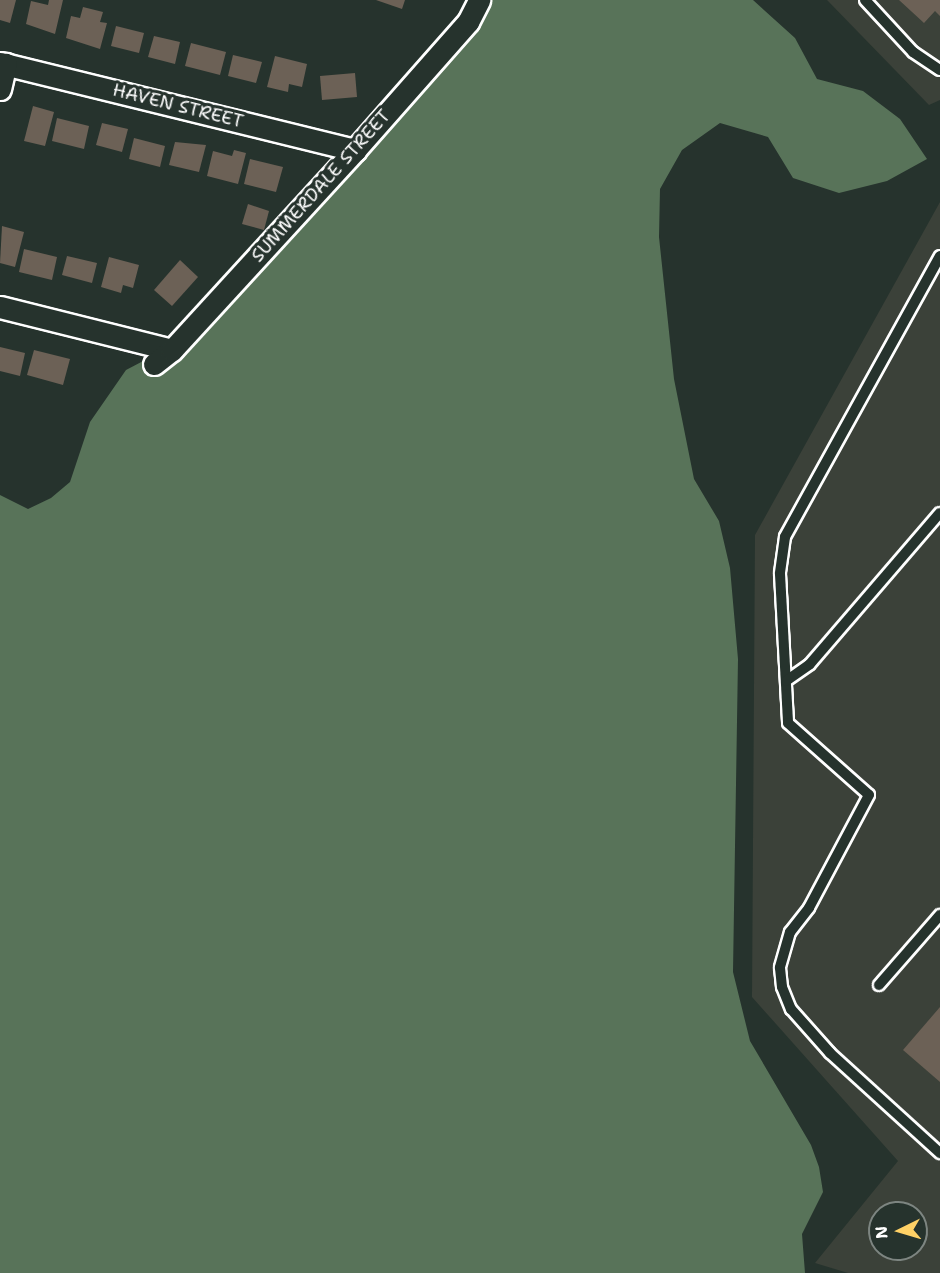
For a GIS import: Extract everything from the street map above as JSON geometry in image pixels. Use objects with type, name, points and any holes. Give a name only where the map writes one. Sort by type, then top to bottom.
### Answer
[{"type":"street","name":"SUMMERDALE STREET","points":[[154,363],[172,350],[355,150],[468,22],[478,0]]},
{"type":"street","name":"HAVEN STREET","points":[[3,64],[355,150]]},
{"type":"street","points":[[0,89],[3,64]]},
{"type":"street","points":[[0,307],[172,350]]},
{"type":"lane","points":[[865,0],[913,52],[940,70]]},
{"type":"lane","points":[[940,256],[785,537],[780,574],[790,727],[868,795],[809,908],[790,932],[780,968],[782,987],[791,1009],[830,1053],[940,1153]]},
{"type":"lane","points":[[786,681],[810,664],[940,513]]},
{"type":"lane","points":[[879,985],[940,915]]},
{"type":"shaded area","points":[[827,0],[940,0],[940,100],[929,105]]},
{"type":"shaded area","points":[[940,202],[940,1273],[848,1273],[815,1263],[898,1161],[752,997],[755,535]]},
{"type":"green space","points":[[483,0],[753,0],[795,38],[817,79],[863,91],[900,119],[927,159],[887,181],[839,193],[793,178],[768,137],[720,123],[682,150],[660,189],[659,237],[674,379],[694,479],[719,521],[730,568],[738,659],[733,972],[750,1041],[811,1145],[819,1167],[823,1192],[802,1234],[805,1273],[0,1273],[0,495],[28,509],[51,498],[70,482],[90,422],[126,370],[147,359],[171,359]]},
{"type":"building","points":[[0,0],[16,0],[10,23],[0,20]]},
{"type":"building","points":[[49,0],[63,0],[55,34],[26,24],[31,1],[48,5]]},
{"type":"building","points":[[376,0],[405,0],[402,9]]},
{"type":"building","points":[[899,0],[940,0],[940,16],[935,11],[924,23]]},
{"type":"building","points":[[83,7],[103,12],[100,22],[107,23],[100,49],[66,38],[71,16],[80,18]]},
{"type":"building","points":[[116,26],[144,33],[139,53],[111,46]]},
{"type":"building","points":[[154,36],[180,42],[175,64],[148,57]]},
{"type":"building","points":[[191,43],[226,52],[220,75],[185,66]]},
{"type":"building","points":[[233,55],[262,62],[256,83],[228,76]]},
{"type":"building","points":[[275,56],[307,64],[302,87],[289,84],[288,92],[267,87]]},
{"type":"building","points":[[355,73],[357,97],[322,100],[320,76]]},
{"type":"building","points":[[33,106],[54,112],[45,146],[24,141]]},
{"type":"building","points":[[57,118],[89,126],[84,149],[52,141]]},
{"type":"building","points":[[102,123],[128,129],[122,152],[96,145]]},
{"type":"building","points":[[134,138],[165,146],[160,167],[129,159]]},
{"type":"building","points":[[175,142],[206,145],[199,172],[169,165]]},
{"type":"building","points":[[234,150],[246,153],[238,184],[207,176],[213,151],[232,156]]},
{"type":"building","points":[[250,159],[283,167],[276,192],[244,184]]},
{"type":"building","points":[[248,204],[269,211],[264,230],[242,224]]},
{"type":"building","points":[[2,226],[24,232],[15,267],[0,263]]},
{"type":"building","points":[[24,249],[57,257],[52,280],[19,272]]},
{"type":"building","points":[[67,256],[97,263],[92,283],[62,275]]},
{"type":"building","points":[[109,257],[139,265],[133,288],[123,285],[121,293],[101,287]]},
{"type":"building","points":[[180,260],[198,277],[172,306],[154,290]]},
{"type":"building","points":[[0,347],[25,353],[20,376],[0,371]]},
{"type":"building","points":[[34,350],[70,359],[63,385],[27,375]]},
{"type":"building","points":[[940,1007],[940,1082],[903,1050]]}]
